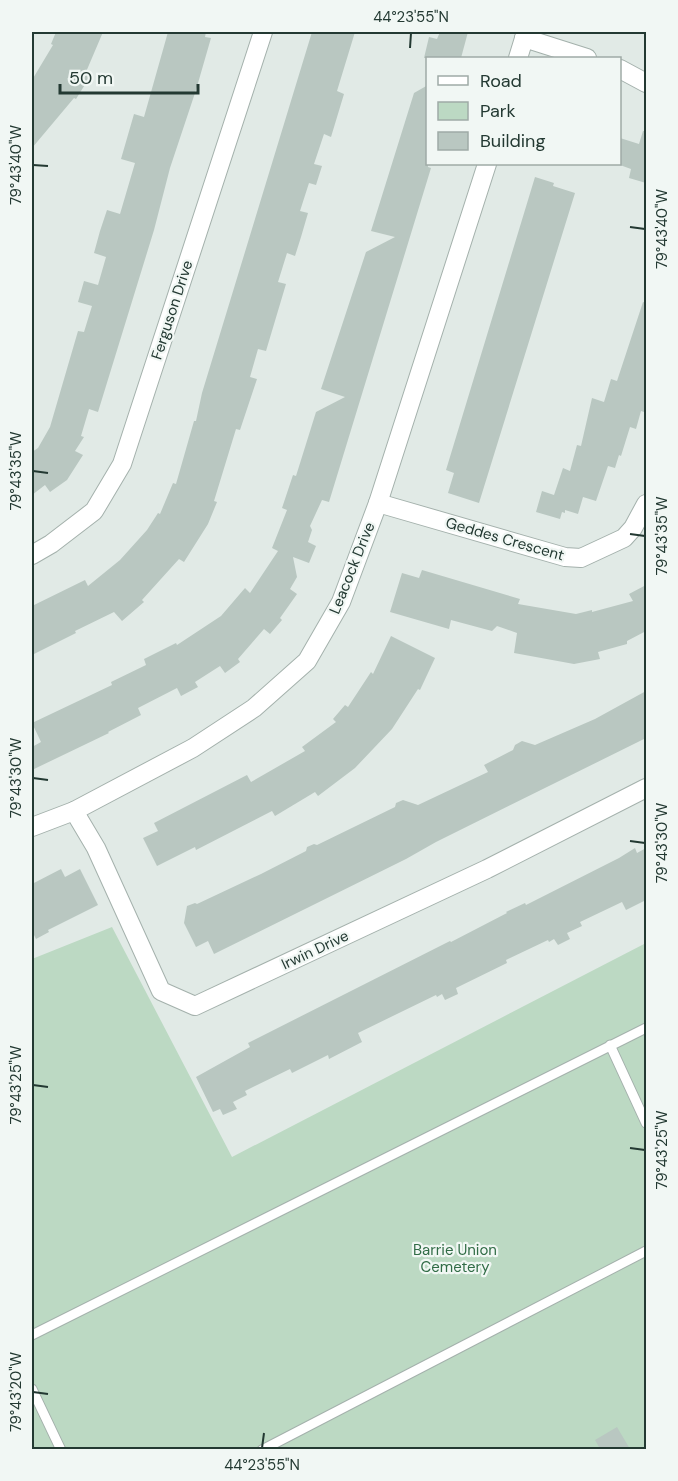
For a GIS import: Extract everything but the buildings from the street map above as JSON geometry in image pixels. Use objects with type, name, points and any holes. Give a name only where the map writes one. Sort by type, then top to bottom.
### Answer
[{"type":"street","name":"Ferguson Drive","points":[[32,555],[51,544],[94,511],[122,464],[263,32]]},
{"type":"street","points":[[518,57],[525,34],[584,57]]},
{"type":"street","points":[[621,70],[646,83]]},
{"type":"street","name":"Leacock Drive","points":[[32,827],[74,811],[193,748],[254,708],[307,661],[342,602],[378,503],[487,165]]},
{"type":"street","name":"Geddes Crescent","points":[[378,503],[565,557],[581,558],[624,538],[633,528],[646,504]]},
{"type":"street","name":"Irwin Drive","points":[[74,811],[96,848],[161,991],[195,1006],[487,869],[646,788]]},
{"type":"lane","points":[[32,1335],[646,1028]]},
{"type":"lane","points":[[610,1045],[646,1123]]},
{"type":"lane","points":[[262,1449],[646,1251]]},
{"type":"lane","points":[[32,1389],[61,1449]]},
{"type":"green space","name":"Barrie Union Cemetery","points":[[112,927],[232,1157],[646,943],[646,1449],[32,1450],[32,959]]}]
